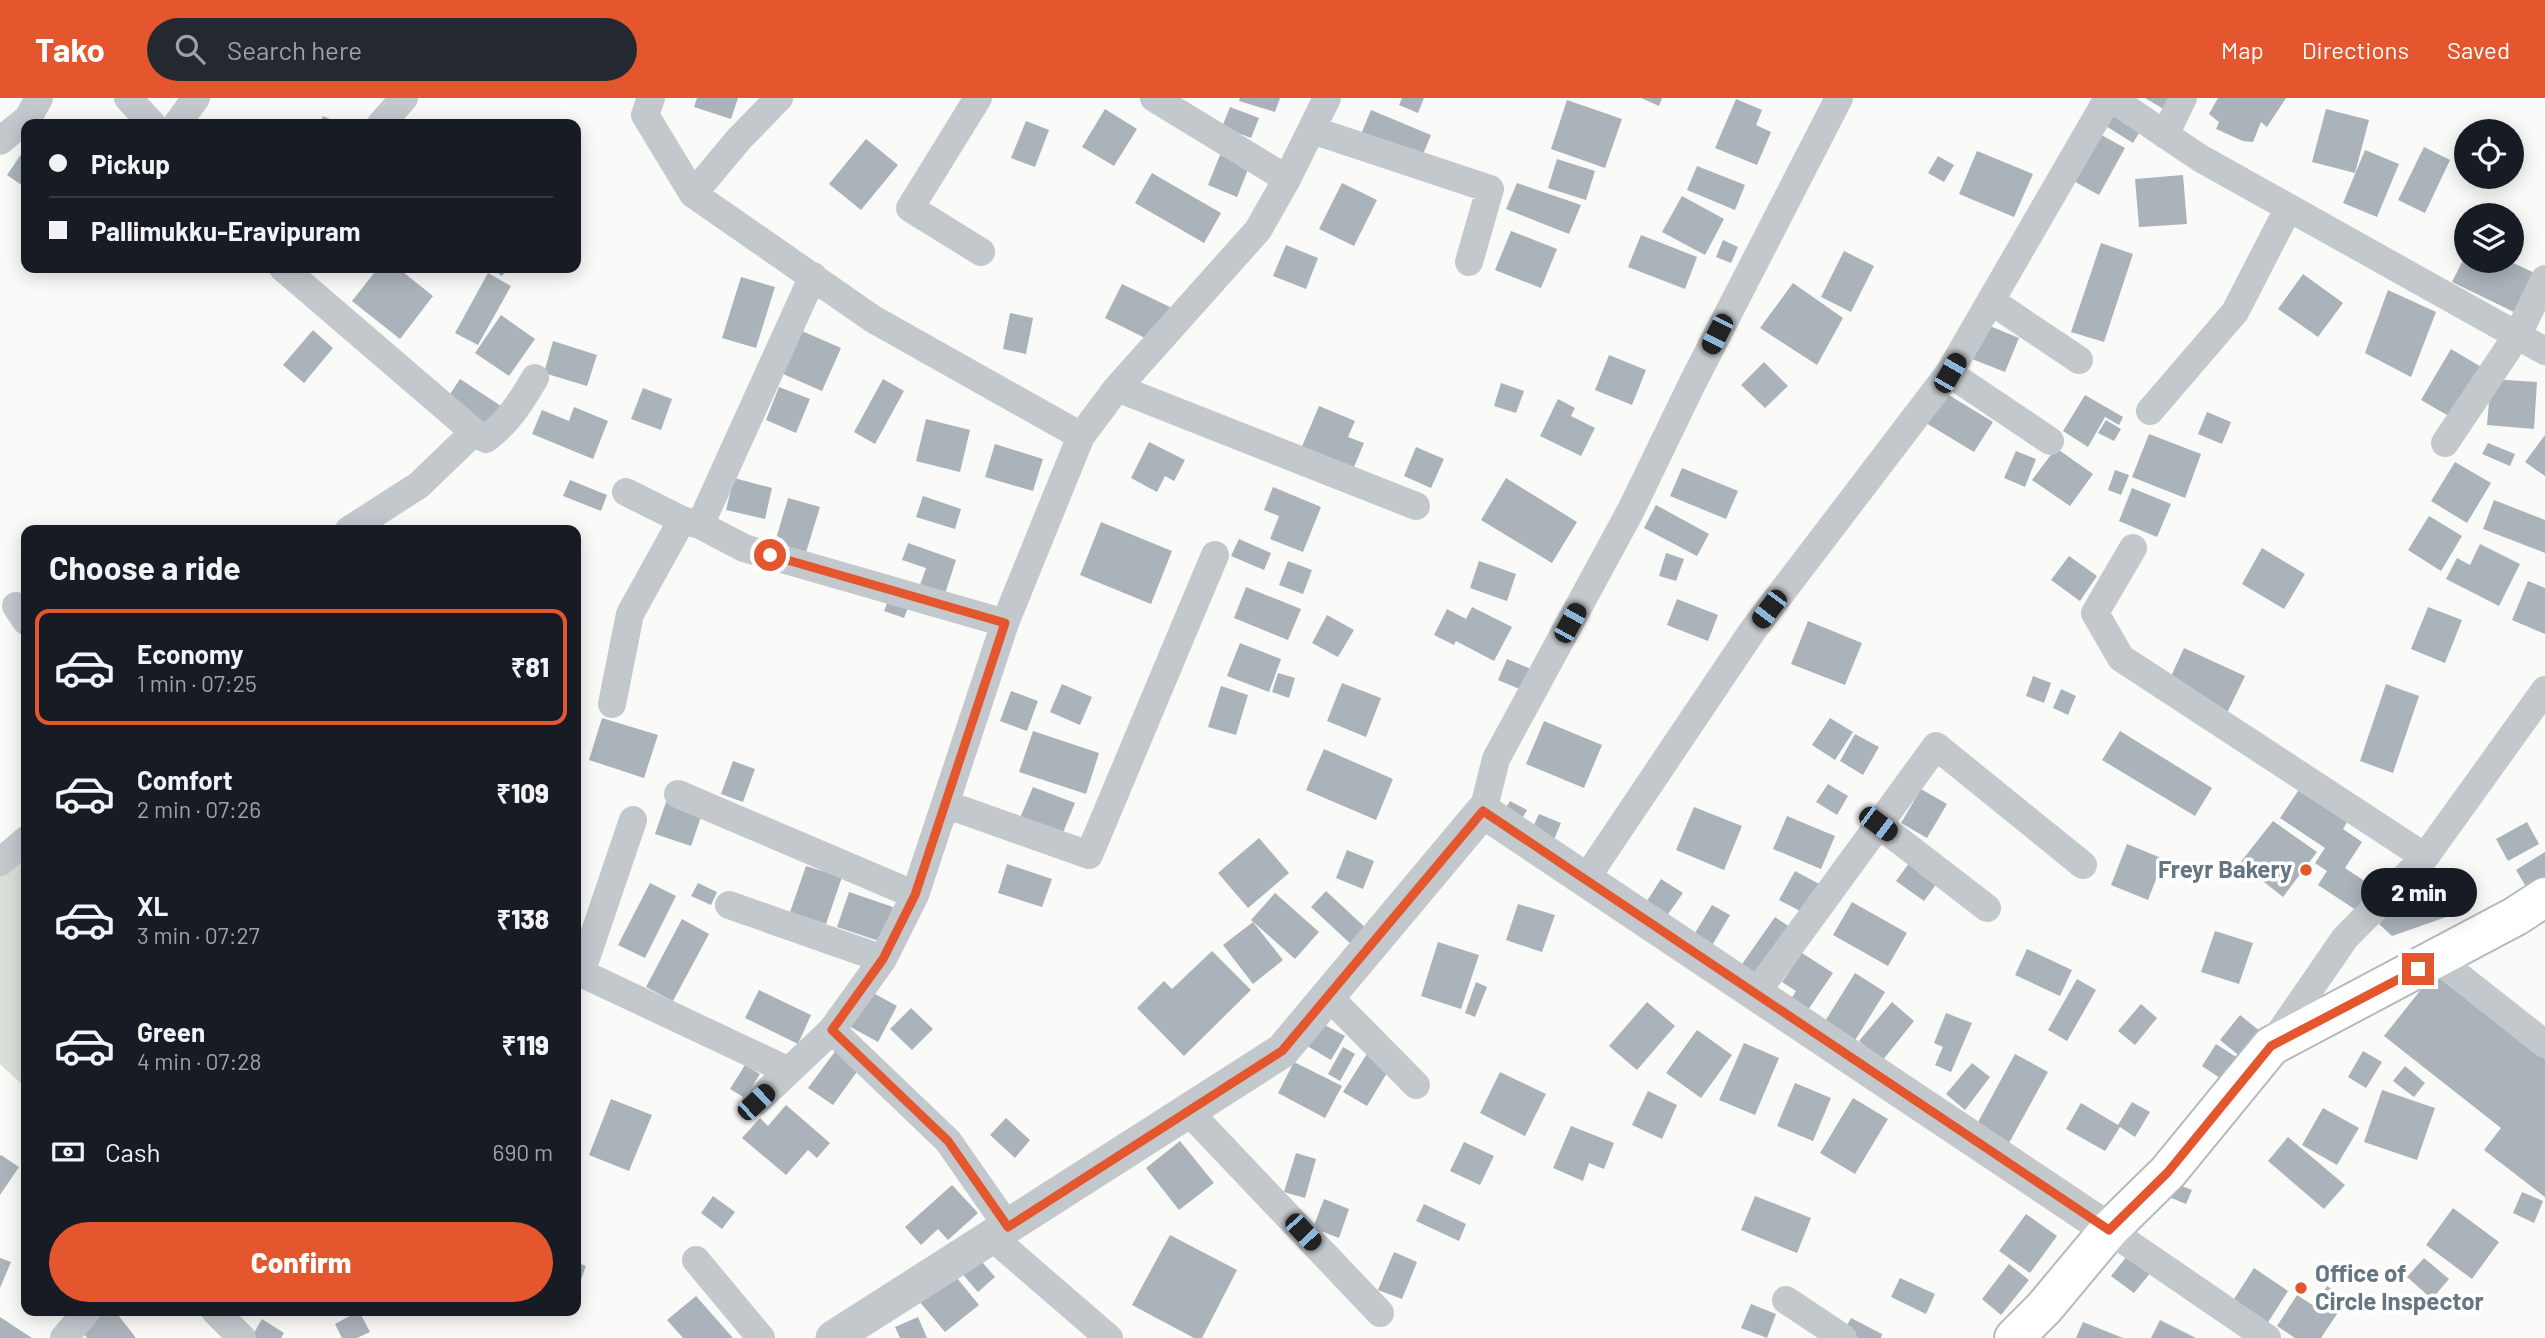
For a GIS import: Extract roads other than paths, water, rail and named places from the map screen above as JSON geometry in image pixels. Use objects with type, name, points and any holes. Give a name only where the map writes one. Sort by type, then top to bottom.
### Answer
[{"type":"main road","points":[[2014,1338],[2109,1230],[2168,1172],[2271,1046],[2437,959],[2545,897]]},
{"type":"street","points":[[26,119],[39,98]]},
{"type":"street","points":[[128,98],[147,119]]},
{"type":"street","points":[[181,119],[196,98]]},
{"type":"street","points":[[385,119],[404,98]]},
{"type":"street","points":[[651,98],[645,115],[693,194],[873,319],[1081,436]]},
{"type":"street","points":[[693,194],[738,139],[779,98]]},
{"type":"street","points":[[978,98],[910,208],[981,252]]},
{"type":"street","points":[[1154,98],[1287,179]]},
{"type":"street","points":[[756,1102],[832,1030],[883,959],[915,895],[1005,623],[1081,436],[1117,388],[1258,230],[1287,179],[1326,98]]},
{"type":"street","points":[[833,1338],[1282,1051],[1483,811],[1496,759],[1631,510],[1693,382],[1839,98]]},
{"type":"street","points":[[1585,880],[1753,630],[1950,373],[2109,98],[2288,209],[2545,351]]},
{"type":"street","points":[[2165,135],[2183,98]]},
{"type":"street","points":[[0,141],[21,123]]},
{"type":"street","points":[[1312,130],[1490,189],[1469,262]]},
{"type":"street","points":[[2150,411],[2235,312],[2288,209]]},
{"type":"street","points":[[289,273],[474,432],[486,439],[512,416],[535,378]]},
{"type":"street","points":[[612,704],[630,614],[691,523],[813,276]]},
{"type":"street","points":[[2445,443],[2518,334],[2545,279]]},
{"type":"street","points":[[1991,302],[2079,359]]},
{"type":"street","points":[[1950,373],[2050,441]]},
{"type":"street","points":[[1117,388],[1416,506]]},
{"type":"street","points":[[357,525],[419,485],[474,432]]},
{"type":"street","points":[[626,492],[744,548],[1005,623]]},
{"type":"street","points":[[2133,548],[2095,613],[2121,657],[2425,857]]},
{"type":"street","points":[[945,804],[1089,855],[1215,555]]},
{"type":"street","points":[[2271,1046],[2345,938],[2425,857],[2545,690]]},
{"type":"street","points":[[1756,993],[1936,746],[2083,865]]},
{"type":"street","points":[[678,794],[915,895]]},
{"type":"street","points":[[1483,811],[2267,1338]]},
{"type":"street","points":[[634,820],[581,974],[789,1071]]},
{"type":"street","points":[[1878,824],[1987,908]]},
{"type":"street","points":[[0,862],[21,844]]},
{"type":"street","points":[[729,905],[883,959]]},
{"type":"street","points":[[2437,959],[2545,1044]]},
{"type":"street","points":[[1328,996],[1416,1085]]},
{"type":"street","points":[[832,1030],[948,1141],[1000,1232],[1109,1338]]},
{"type":"street","points":[[1188,1111],[1380,1313]]},
{"type":"street","points":[[696,1260],[761,1338]]},
{"type":"street","points":[[1786,1300],[1843,1338]]},
{"type":"street","points":[[220,1316],[242,1338]]},
{"type":"place","name":"Freyr Bakery","points":[[2306,870]]},
{"type":"place","name":"Office of Circle Inspector","points":[[2301,1288]]}]
